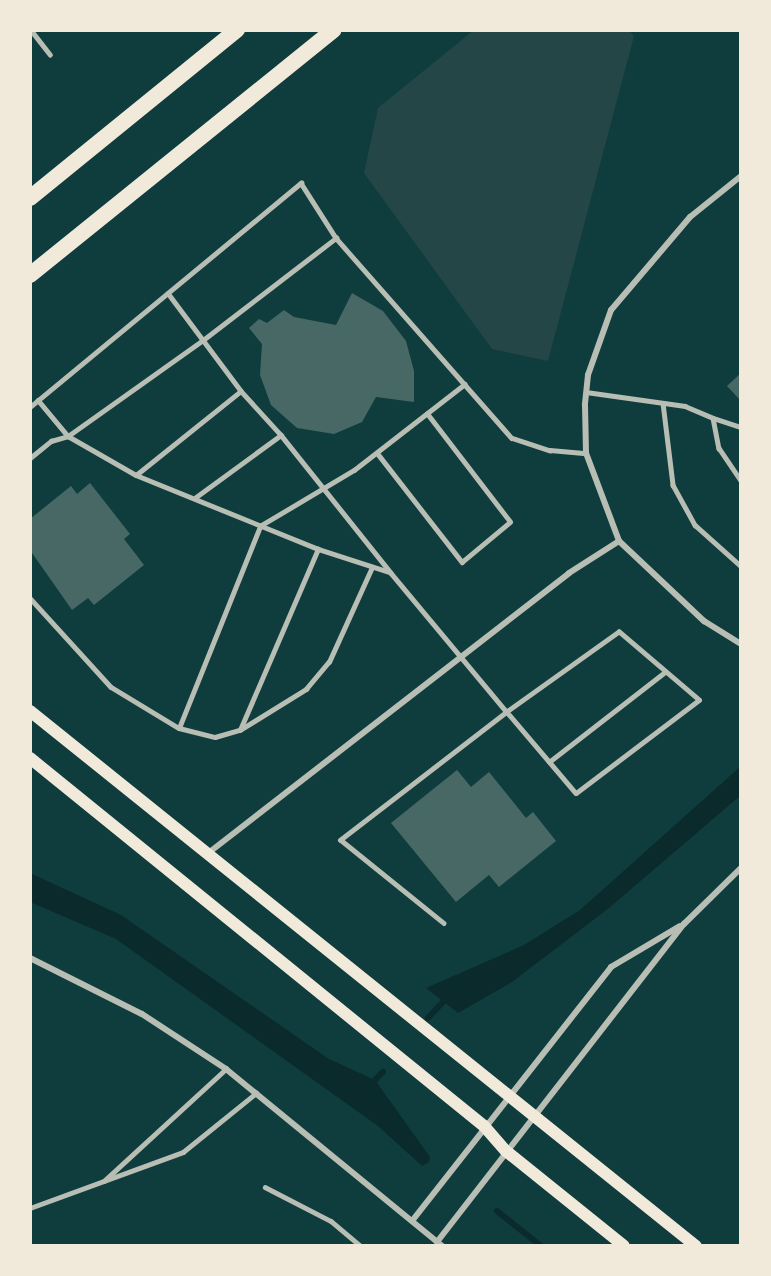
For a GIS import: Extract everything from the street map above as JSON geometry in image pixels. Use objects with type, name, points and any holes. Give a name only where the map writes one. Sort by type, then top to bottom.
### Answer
[{"type":"highway","points":[[30,198],[237,30]]},
{"type":"highway","points":[[30,275],[334,30]]},
{"type":"main road","points":[[30,711],[696,1246]]},
{"type":"main road","points":[[30,758],[484,1126],[506,1151],[624,1246]]},
{"type":"street","points":[[741,176],[690,217],[611,310],[588,375],[585,453],[619,541],[704,621],[741,644]]},
{"type":"street","points":[[207,855],[569,573],[619,541]]},
{"type":"street","points":[[30,958],[142,1014],[226,1070],[440,1244],[506,1151],[684,924],[741,868]]},
{"type":"street","points":[[412,1221],[508,1095],[611,967],[630,953],[684,924]]},
{"type":"lane","points":[[30,30],[50,54]]},
{"type":"lane","points":[[30,407],[301,183],[336,238],[512,438],[550,450],[585,453]]},
{"type":"lane","points":[[30,458],[51,441],[68,436],[203,340],[336,238]]},
{"type":"lane","points":[[168,293],[241,391],[282,435],[321,488],[507,712],[576,793],[699,700],[619,632],[507,712],[341,840],[444,923]]},
{"type":"lane","points":[[179,728],[260,526],[378,454],[465,384]]},
{"type":"lane","points":[[136,475],[241,391]]},
{"type":"lane","points":[[586,392],[685,406],[741,427]]},
{"type":"lane","points":[[38,400],[68,436],[136,475],[196,497],[318,549],[391,573]]},
{"type":"lane","points":[[663,403],[673,485],[695,525],[741,566]]},
{"type":"lane","points":[[378,454],[462,562],[510,522],[427,414]]},
{"type":"lane","points":[[712,418],[719,448],[741,481]]},
{"type":"lane","points":[[196,497],[282,435]]},
{"type":"lane","points":[[240,730],[318,549]]},
{"type":"lane","points":[[30,598],[111,687],[179,728],[215,737],[240,730],[306,689],[329,662],[372,567]]},
{"type":"lane","points":[[549,762],[665,672]]},
{"type":"lane","points":[[102,1183],[226,1070]]},
{"type":"lane","points":[[30,1208],[183,1152],[256,1093]]},
{"type":"lane","points":[[265,1187],[324,1216],[361,1246]]},
{"type":"shaded area","points":[[474,30],[628,30],[634,36],[548,361],[492,349],[364,173],[378,108]]},
{"type":"shaded area","points":[[741,766],[741,795],[609,908],[512,982],[458,1013],[426,988],[524,945],[580,910]]},
{"type":"shaded area","points":[[30,873],[121,915],[329,1059],[375,1080],[430,1157],[429,1162],[422,1166],[378,1126],[116,939],[30,902]]},
{"type":"building","points":[[352,293],[383,311],[406,341],[414,371],[414,402],[376,397],[362,422],[334,434],[297,428],[271,405],[260,375],[262,344],[249,328],[259,319],[267,323],[284,310],[294,317],[336,325]]},
{"type":"building","points":[[741,373],[741,401],[727,386]]},
{"type":"building","points":[[90,483],[130,534],[124,539],[144,565],[94,605],[88,598],[72,610],[30,550],[30,519],[71,486],[77,494]]},
{"type":"building","points":[[457,770],[471,787],[489,772],[526,818],[533,812],[556,841],[499,887],[489,875],[456,902],[391,823]]},
{"type":"waterway","points":[[428,1018],[446,999]]},
{"type":"waterway","points":[[371,1084],[383,1072]]},
{"type":"waterway","points":[[497,1211],[541,1246]]}]
